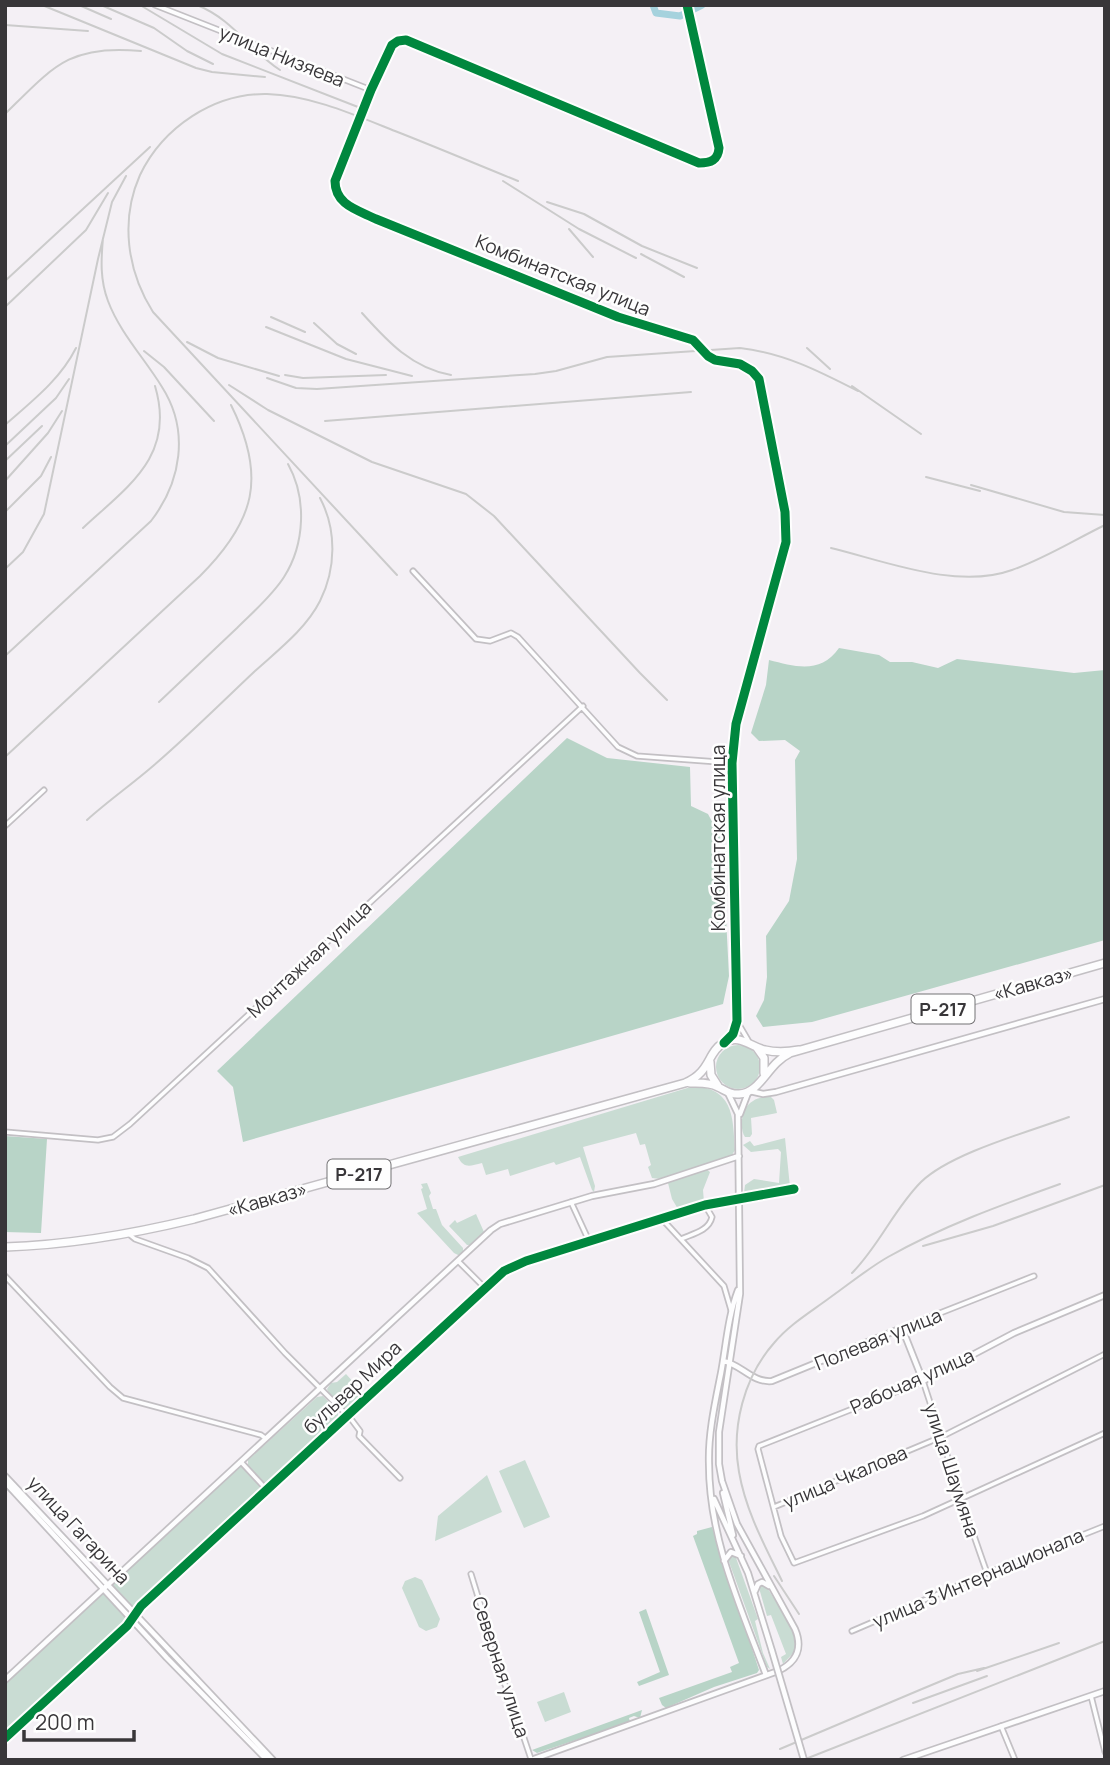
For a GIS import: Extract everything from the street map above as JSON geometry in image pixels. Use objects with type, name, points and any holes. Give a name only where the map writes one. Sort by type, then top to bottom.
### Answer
[{"type":"highway","name":"«Кавказ»","points":[[749,1092],[782,1056],[1105,963]]},
{"type":"highway","points":[[723,1043],[736,1040],[749,1042],[757,1048],[764,1058],[763,1078]]},
{"type":"highway","name":"«Кавказ»","points":[[685,1083],[701,1073],[723,1043]]},
{"type":"highway","name":"«Кавказ»","points":[[757,1048],[778,1052],[799,1050]]},
{"type":"highway","points":[[710,1061],[711,1075],[718,1087]]},
{"type":"highway","name":"«Кавказ»","points":[[5,1247],[81,1242],[206,1216],[685,1083],[704,1083],[728,1093]]},
{"type":"highway","points":[[728,1093],[749,1092]]},
{"type":"main road","points":[[738,1122],[749,1092],[776,1092],[1105,999]]},
{"type":"main road","points":[[763,1078],[766,1090],[776,1092]]},
{"type":"main road","points":[[728,1093],[736,1106],[738,1122],[739,1305],[718,1442],[723,1498],[735,1542]]},
{"type":"main road","name":"бульвар Мира","points":[[5,1680],[498,1226],[571,1202],[654,1184],[739,1156]]},
{"type":"main road","name":"бульвар Мира","points":[[5,1738],[134,1618],[141,1606],[509,1267],[705,1205],[739,1197]]},
{"type":"main road","points":[[739,1285],[731,1312],[710,1441],[710,1486],[715,1528],[724,1561],[766,1675]]},
{"type":"main road","name":"Рабочая улица","points":[[923,1381],[1014,1333],[1105,1295]]},
{"type":"main road","name":"Полевая улица","points":[[723,1362],[757,1380],[772,1381],[902,1328]]},
{"type":"main road","name":"улица Шаумяна","points":[[902,1328],[923,1381]]},
{"type":"main road","name":"улица Гагарина","points":[[5,1478],[105,1588],[273,1760]]},
{"type":"main road","points":[[710,1486],[722,1481]]},
{"type":"main road","points":[[531,1760],[766,1675],[790,1664],[797,1655],[800,1645],[796,1629],[737,1524],[722,1481]]},
{"type":"main road","points":[[710,1486],[755,1594],[804,1760]]},
{"type":"main road","points":[[724,1561],[731,1552],[741,1556]]},
{"type":"main road","points":[[755,1594],[758,1584],[762,1582],[772,1589]]},
{"type":"main road","name":"улица Гагарина","points":[[134,1618],[223,1717],[267,1760]]},
{"type":"main road","points":[[903,1760],[1105,1691]]},
{"type":"street","name":"улица Низяева","points":[[155,5],[371,90]]},
{"type":"street","name":"Комбинатская улица","points":[[687,6],[719,148],[717,157],[706,163],[687,158],[406,40],[392,45],[335,181],[335,190],[343,202],[376,219],[618,317],[693,341],[708,356],[740,365],[752,371],[759,379],[785,512],[786,542],[736,724],[732,763],[737,1021],[749,1042]]},
{"type":"street","points":[[413,571],[476,639],[490,641],[511,633],[518,637],[626,753],[732,763]]},
{"type":"street","name":"Монтажная улица","points":[[5,1132],[98,1140],[113,1137],[583,706]]},
{"type":"street","points":[[5,826],[44,790]]},
{"type":"street","points":[[723,1043],[733,1034],[737,1021]]},
{"type":"street","name":"бульвар Мира","points":[[739,1197],[794,1189]]},
{"type":"street","points":[[571,1202],[589,1241]]},
{"type":"street","points":[[681,1238],[711,1223],[712,1217],[705,1205]]},
{"type":"street","points":[[662,1219],[724,1286],[731,1312]]},
{"type":"street","points":[[129,1234],[135,1239],[198,1262],[213,1273],[346,1415],[360,1431],[359,1436],[400,1478]]},
{"type":"street","points":[[458,1261],[485,1288]]},
{"type":"street","points":[[5,1276],[110,1387],[124,1398],[261,1435],[267,1439]]},
{"type":"street","name":"Полевая улица","points":[[902,1328],[1034,1276]]},
{"type":"street","name":"улица Чкалова","points":[[775,1507],[941,1437],[1105,1354]]},
{"type":"street","name":"улица Шаумяна","points":[[923,1381],[987,1573]]},
{"type":"street","name":"Рабочая улица","points":[[775,1507],[758,1449],[763,1443],[923,1381]]},
{"type":"street","points":[[775,1507],[781,1536],[791,1561],[804,1561],[962,1499],[1105,1433]]},
{"type":"street","points":[[242,1463],[267,1490]]},
{"type":"street","name":"улица 3 Интернационала","points":[[852,1631],[1105,1526]]},
{"type":"street","name":"Северная улица","points":[[471,1574],[487,1626],[491,1650],[531,1760]]},
{"type":"street","points":[[1091,1695],[1105,1752]]},
{"type":"street","points":[[1001,1726],[1015,1760]]},
{"type":"green space","points":[[839,648],[879,655],[890,662],[912,662],[938,668],[957,659],[1074,673],[1105,670],[1105,940],[812,1022],[763,1027],[756,1016],[764,1000],[767,977],[766,936],[789,901],[797,859],[795,760],[800,751],[785,740],[759,741],[751,733],[766,685],[769,660],[798,666],[816,665],[824,662]]},
{"type":"green space","points":[[567,738],[607,758],[690,767],[691,806],[708,814],[720,837],[720,864],[714,863],[715,876],[724,878],[729,976],[723,1004],[243,1142],[233,1087],[217,1071]]},
{"type":"green space","points":[[738,1045],[754,1051],[760,1067],[754,1083],[738,1089],[722,1083],[716,1067],[722,1051]]},
{"type":"green space","points":[[694,1086],[707,1088],[724,1099],[732,1116],[735,1150],[732,1155],[660,1179],[652,1178],[645,1144],[640,1145],[636,1133],[583,1147],[595,1186],[594,1192],[580,1157],[510,1176],[508,1169],[486,1175],[482,1163],[465,1165],[458,1157]]},
{"type":"green space","points":[[770,1096],[774,1100],[777,1113],[751,1118],[752,1134],[745,1137],[742,1123],[746,1108],[755,1100]]},
{"type":"green space","points":[[5,1136],[47,1139],[41,1233],[5,1232]]},
{"type":"green space","points":[[785,1138],[790,1187],[744,1193],[745,1185],[754,1179],[779,1183],[781,1152],[778,1149],[751,1152],[743,1145],[750,1141],[754,1146]]},
{"type":"green space","points":[[706,1169],[710,1172],[703,1190],[704,1202],[678,1209],[668,1183]]},
{"type":"green space","points":[[427,1183],[433,1209],[436,1209],[442,1225],[463,1248],[463,1254],[460,1256],[454,1253],[417,1213],[427,1209],[421,1184]]},
{"type":"green space","points":[[476,1214],[484,1232],[471,1245],[467,1245],[449,1226],[455,1220],[457,1223]]},
{"type":"green space","points":[[346,1374],[365,1395],[348,1409],[336,1402],[327,1389],[331,1383],[337,1382]]},
{"type":"green space","points":[[323,1396],[338,1412],[338,1420],[269,1485],[264,1484],[248,1467],[248,1460],[317,1397]]},
{"type":"green space","points":[[525,1460],[550,1517],[524,1528],[499,1471]]},
{"type":"green space","points":[[242,1463],[267,1490],[5,1738],[5,1680]]},
{"type":"green space","points":[[487,1475],[502,1512],[435,1541],[438,1516]]},
{"type":"green space","points":[[712,1527],[759,1670],[666,1708],[659,1698],[732,1672],[730,1667],[739,1663],[693,1536],[697,1531]]},
{"type":"green space","points":[[732,1554],[735,1555],[758,1619],[755,1621],[770,1669],[767,1667],[728,1559]]},
{"type":"green space","points":[[415,1577],[422,1580],[440,1619],[437,1627],[426,1631],[419,1627],[402,1588],[405,1581]]},
{"type":"green space","points":[[762,1584],[766,1586],[793,1628],[797,1644],[795,1651],[783,1664],[781,1657],[786,1654],[771,1615],[767,1616],[759,1588]]},
{"type":"green space","points":[[646,1609],[669,1675],[639,1686],[637,1682],[660,1672],[639,1612]]},
{"type":"green space","points":[[564,1692],[571,1712],[545,1722],[537,1702]]},
{"type":"green space","points":[[642,1710],[640,1718],[629,1718],[630,1722],[537,1753],[532,1750]]},
{"type":"waterway","points":[[653,5],[656,13],[680,16],[702,5]]},
{"type":"railway","points":[[42,5],[196,68],[265,77]]},
{"type":"railway","points":[[79,5],[111,19]]},
{"type":"railway","points":[[101,5],[154,28],[187,51],[213,64]]},
{"type":"railway","points":[[140,5],[222,54],[358,107]]},
{"type":"railway","points":[[197,5],[221,19],[280,70]]},
{"type":"railway","points":[[5,25],[88,31]]},
{"type":"railway","points":[[5,114],[36,83],[64,62],[79,55],[96,51],[141,51]]},
{"type":"railway","points":[[397,575],[153,312],[137,280],[129,245],[128,227],[134,192],[140,175],[162,142],[192,116],[228,99],[267,94],[300,98],[332,107],[518,181]]},
{"type":"railway","points":[[5,281],[150,147]]},
{"type":"railway","points":[[5,569],[23,552],[44,514],[98,259],[112,202],[126,176]]},
{"type":"railway","points":[[503,181],[579,229],[636,258]]},
{"type":"railway","points":[[5,307],[86,230],[108,193]]},
{"type":"railway","points":[[547,202],[584,214],[642,246],[697,268]]},
{"type":"railway","points":[[569,229],[593,257]]},
{"type":"railway","points":[[5,656],[151,521],[161,506],[175,473],[179,438],[171,404],[126,335],[108,301],[102,270],[103,238]]},
{"type":"railway","points":[[641,254],[684,277]]},
{"type":"railway","points":[[362,313],[391,344],[413,360],[437,372],[451,375]]},
{"type":"railway","points":[[271,317],[305,332]]},
{"type":"railway","points":[[314,323],[337,344],[356,354]]},
{"type":"railway","points":[[266,327],[346,359],[412,376]]},
{"type":"railway","points":[[187,342],[218,358],[279,376]]},
{"type":"railway","points":[[5,425],[53,380],[76,348]]},
{"type":"railway","points":[[267,378],[296,388],[317,389],[535,374],[607,357],[740,348],[786,359],[858,391]]},
{"type":"railway","points":[[807,348],[830,369]]},
{"type":"railway","points":[[144,351],[164,367],[214,421]]},
{"type":"railway","points":[[285,375],[303,378],[386,375]]},
{"type":"railway","points":[[5,446],[56,398],[69,379]]},
{"type":"railway","points":[[229,385],[268,410],[372,462],[466,494],[494,516],[667,700]]},
{"type":"railway","points":[[83,528],[131,483],[153,451],[159,432],[160,410],[155,386]]},
{"type":"railway","points":[[852,386],[921,434]]},
{"type":"railway","points":[[325,421],[691,392]]},
{"type":"railway","points":[[5,757],[200,576],[233,536],[250,497],[252,476],[249,454],[231,405]]},
{"type":"railway","points":[[5,481],[48,433],[62,411]]},
{"type":"railway","points":[[5,461],[42,426]]},
{"type":"railway","points":[[5,512],[41,476],[51,457]]},
{"type":"railway","points":[[159,702],[262,604],[284,577],[296,550],[301,521],[298,491],[288,464]]},
{"type":"railway","points":[[926,477],[980,491]]},
{"type":"railway","points":[[971,485],[1064,512],[1105,515]]},
{"type":"railway","points":[[87,820],[179,743],[307,621],[320,601],[332,563],[332,536],[326,510],[320,498]]},
{"type":"railway","points":[[831,548],[897,566],[968,577],[1012,570],[1105,525]]},
{"type":"railway","points":[[852,1273],[911,1193],[934,1171],[991,1144],[1069,1117]]},
{"type":"railway","points":[[782,1581],[751,1515],[742,1487],[737,1455],[742,1403],[764,1356],[793,1325],[888,1257],[951,1226],[1060,1184]]},
{"type":"railway","points":[[923,1246],[993,1226],[1105,1185]]},
{"type":"railway","points":[[774,1576],[799,1614]]},
{"type":"railway","points":[[803,1760],[1105,1641]]},
{"type":"railway","points":[[977,1671],[1059,1643]]},
{"type":"railway","points":[[780,1749],[958,1674],[984,1668]]},
{"type":"railway","points":[[913,1703],[987,1676]]},
{"type":"cycle path","points":[[687,5],[719,148],[715,158],[710,161],[699,163],[406,40],[392,45],[335,181],[343,201],[362,213],[618,317],[693,340],[708,356],[715,360],[740,364],[759,379],[785,512],[786,542],[736,724],[732,763],[737,1021],[733,1034],[724,1043]]},
{"type":"cycle path","points":[[5,1738],[127,1626],[141,1606],[504,1271],[526,1261],[705,1205],[794,1189]]}]
